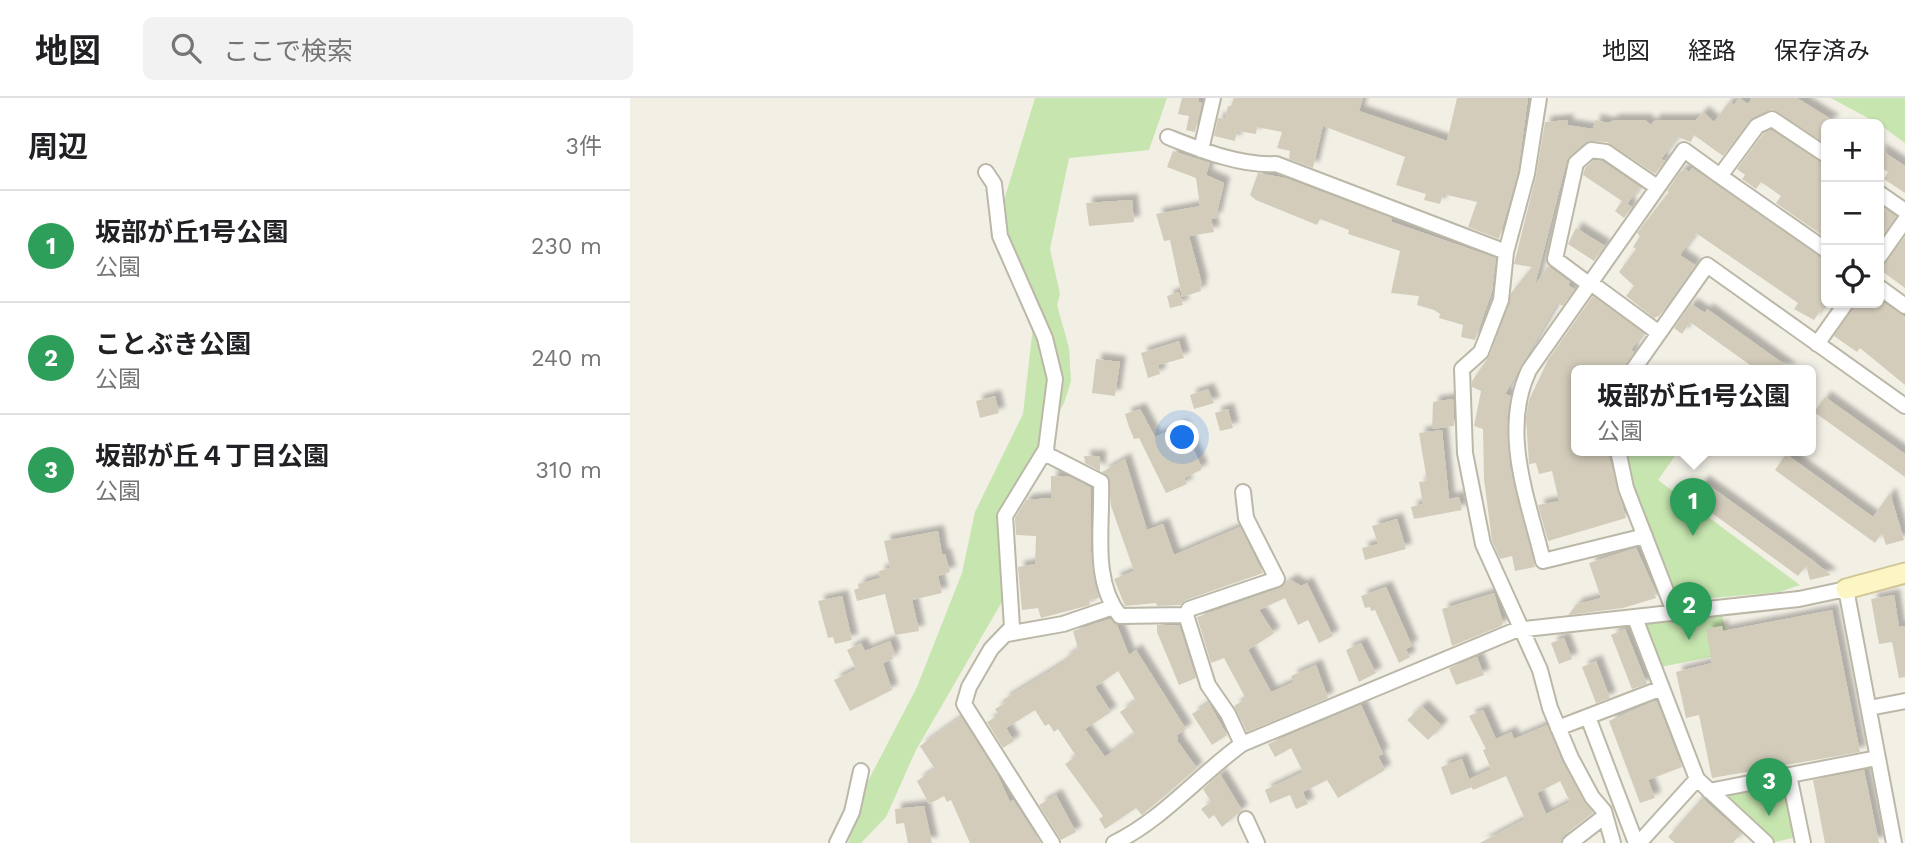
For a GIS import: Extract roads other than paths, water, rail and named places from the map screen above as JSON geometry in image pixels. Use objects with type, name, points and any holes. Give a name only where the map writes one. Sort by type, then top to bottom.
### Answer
[{"type":"street","points":[[1202,150],[1213,98]]},
{"type":"street","points":[[1539,98],[1527,174],[1506,251],[1501,300],[1480,352],[1462,369],[1465,453],[1483,544],[1492,569],[1540,670],[1558,728],[1587,788],[1605,816],[1613,843]]},
{"type":"street","points":[[1720,176],[1757,126],[1766,119],[1782,123],[1821,151]]},
{"type":"street","points":[[1168,137],[1202,150],[1261,165],[1276,164],[1506,251]]},
{"type":"street","points":[[1657,187],[1606,152],[1591,150],[1576,163],[1555,258],[1659,333]]},
{"type":"street","points":[[1645,536],[1543,561],[1519,464],[1515,426],[1521,387],[1545,346],[1684,150],[1821,247]]},
{"type":"street","points":[[986,172],[994,184],[1000,236],[1053,363],[1055,396],[1046,449],[1005,516],[1012,614],[1007,634],[991,649],[969,687],[964,704],[1052,843]]},
{"type":"street","points":[[1884,196],[1905,211]]},
{"type":"street","points":[[1884,250],[1905,220]]},
{"type":"street","points":[[1637,365],[1707,265],[1905,406]]},
{"type":"street","points":[[1884,291],[1905,306]]},
{"type":"street","points":[[1817,344],[1842,308]]},
{"type":"street","points":[[1046,449],[1048,455],[1101,482],[1103,576],[1113,607],[1120,616],[1185,615]]},
{"type":"street","points":[[1619,456],[1626,488],[1675,614]]},
{"type":"street","points":[[1185,615],[1189,609],[1277,579],[1246,518],[1243,492]]},
{"type":"street","points":[[1114,843],[1147,826],[1205,770],[1242,744],[1455,654],[1522,631],[1799,599],[1905,573]]},
{"type":"street","points":[[1846,589],[1894,843]]},
{"type":"street","points":[[1007,634],[1063,624],[1113,607]]},
{"type":"street","points":[[1185,615],[1208,685],[1228,714],[1242,744]]},
{"type":"street","points":[[1635,618],[1697,779],[1766,843]]},
{"type":"street","points":[[1558,728],[1662,688]]},
{"type":"street","points":[[1869,708],[1905,701]]},
{"type":"street","points":[[1588,717],[1638,843],[1697,779]]},
{"type":"street","points":[[1709,791],[1877,758]]},
{"type":"street","points":[[837,843],[852,812],[861,771]]},
{"type":"street","points":[[1790,775],[1803,843]]},
{"type":"street","points":[[1570,843],[1605,816]]},
{"type":"street","points":[[1246,819],[1257,843]]},
{"type":"place","name":"坂部が丘1号公園","points":[[1693,536]]},
{"type":"place","name":"ことぶき公園","points":[[1689,640]]},
{"type":"place","name":"坂部が丘４丁目公園","points":[[1769,816]]}]
